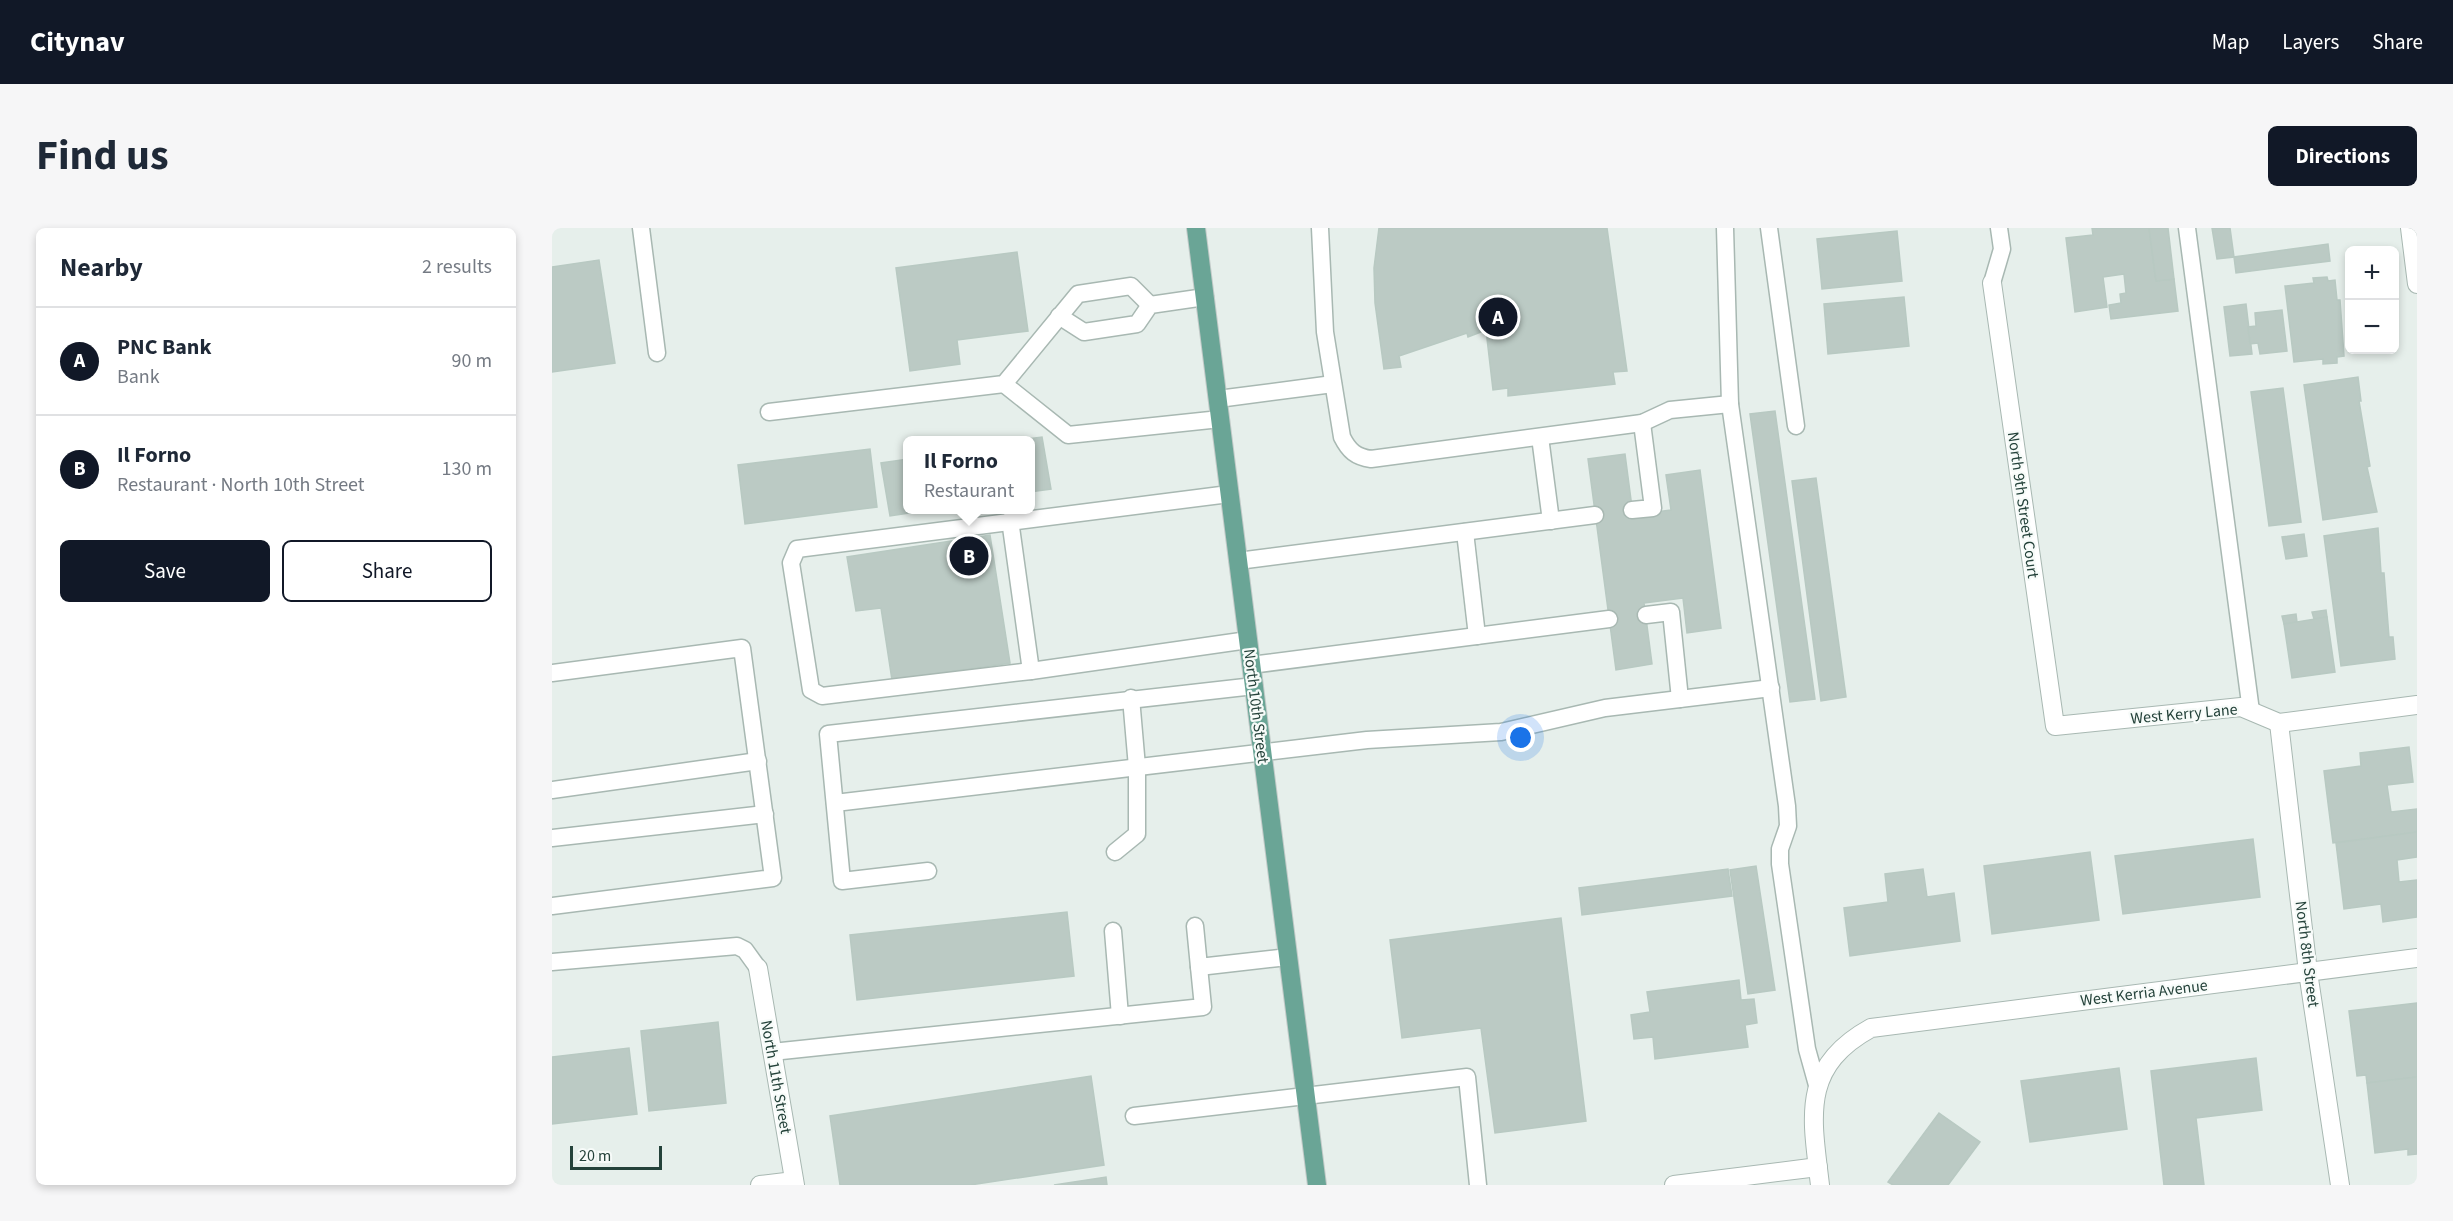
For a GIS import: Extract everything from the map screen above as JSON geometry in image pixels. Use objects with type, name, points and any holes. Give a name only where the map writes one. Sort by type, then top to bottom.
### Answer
[{"type":"main road","name":"North 10th Street","points":[[1196,228],[1317,1185]]},
{"type":"street","points":[[2410,228],[2417,284]]},
{"type":"street","name":"North 9th Street Court","points":[[1992,283],[2055,726]]},
{"type":"street","points":[[2279,723],[2417,705]]},
{"type":"street","name":"West Kerry Lane","points":[[2055,726],[2241,707],[2279,723]]},
{"type":"street","name":"North 8th Street","points":[[2279,723],[2308,972],[2340,1185]]},
{"type":"street","name":"West Kerria Avenue","points":[[1817,1084],[1834,1056],[1851,1039],[1871,1028],[2417,958]]},
{"type":"street","name":"North 11th Street","points":[[758,968],[794,1183]]},
{"type":"street","points":[[1674,1185],[1819,1176],[1812,1108],[1817,1084]]},
{"type":"street","points":[[759,1185],[794,1183]]},
{"type":"lane","points":[[641,228],[657,353]]},
{"type":"lane","points":[[1320,228],[1325,332],[1333,384],[1342,437],[1347,448],[1359,458],[1371,459],[1642,423],[1670,410],[1731,404]]},
{"type":"lane","points":[[1725,228],[1731,404],[1788,806],[1788,826],[1780,849],[1780,864],[1807,1049],[1817,1084]]},
{"type":"lane","points":[[1769,228],[1796,426]]},
{"type":"lane","points":[[1992,283],[2002,249],[1999,228]]},
{"type":"lane","points":[[2187,228],[2251,711]]},
{"type":"lane","points":[[768,412],[1004,384],[1078,294],[1131,286],[1150,305]]},
{"type":"lane","points":[[1059,316],[1084,332],[1137,324],[1150,305],[1205,297]]},
{"type":"lane","points":[[1004,384],[1068,435],[1220,419]]},
{"type":"lane","points":[[1218,399],[1333,384]]},
{"type":"lane","points":[[1632,510],[1653,507],[1642,423]]},
{"type":"lane","points":[[1540,437],[1551,521]]},
{"type":"lane","points":[[1229,494],[1010,520],[797,549],[791,563],[811,690],[822,696],[1031,671],[1248,640]]},
{"type":"lane","points":[[1238,561],[1595,515]]},
{"type":"lane","points":[[1010,520],[1031,671]]},
{"type":"lane","points":[[1465,532],[1477,636]]},
{"type":"lane","points":[[1646,615],[1671,612],[1680,699]]},
{"type":"lane","points":[[1251,665],[1609,619]]},
{"type":"lane","points":[[552,673],[742,648],[773,878],[552,906]]},
{"type":"lane","points":[[928,872],[842,881],[828,734],[1131,698],[1254,686]]},
{"type":"lane","points":[[835,803],[1367,740],[1501,732],[1605,708],[1771,688]]},
{"type":"lane","points":[[1115,852],[1137,834],[1137,767],[1131,698]]},
{"type":"lane","points":[[552,790],[758,760]]},
{"type":"lane","points":[[552,838],[765,814]]},
{"type":"lane","points":[[772,1052],[1203,1007],[1195,926]]},
{"type":"lane","points":[[1113,931],[1120,1016]]},
{"type":"lane","points":[[552,962],[737,946],[745,950],[758,968]]},
{"type":"lane","points":[[1199,967],[1288,957]]},
{"type":"lane","points":[[1134,1116],[1306,1098],[1467,1077],[1478,1185]]},
{"type":"building","points":[[1379,228],[1607,228],[1627,371],[1613,372],[1615,384],[1508,396],[1508,388],[1493,390],[1486,330],[1468,337],[1467,333],[1399,356],[1401,367],[1384,369],[1375,303],[1374,268]]},
{"type":"building","points":[[2092,228],[2149,228],[2156,281],[2174,279],[2178,311],[2111,319],[2109,305],[2121,303],[2120,294],[2126,293],[2124,274],[2103,277],[2107,307],[2075,312],[2066,238],[2093,235]]},
{"type":"building","points":[[2149,228],[2168,228],[2174,279],[2156,281]]},
{"type":"building","points":[[2212,228],[2230,228],[2234,257],[2217,259]]},
{"type":"building","points":[[1897,231],[1902,281],[1822,289],[1817,239]]},
{"type":"building","points":[[2328,244],[2330,261],[2236,273],[2234,257]]},
{"type":"building","points":[[1017,252],[1028,331],[957,340],[960,364],[910,371],[896,268]]},
{"type":"building","points":[[599,260],[615,363],[552,372],[552,267]]},
{"type":"building","points":[[2327,277],[2328,281],[2335,280],[2337,300],[2340,300],[2344,356],[2337,357],[2337,363],[2323,364],[2323,359],[2294,362],[2285,286],[2314,283],[2313,278]]},
{"type":"building","points":[[1904,297],[1909,346],[1828,354],[1824,304]]},
{"type":"building","points":[[2246,304],[2252,354],[2230,356],[2224,307]]},
{"type":"building","points":[[2282,310],[2287,351],[2260,354],[2258,343],[2250,344],[2248,327],[2256,326],[2255,313]]},
{"type":"building","points":[[2358,377],[2361,401],[2359,401],[2370,466],[2367,467],[2377,512],[2323,520],[2304,385]]},
{"type":"building","points":[[2283,388],[2301,522],[2269,526],[2251,392]]},
{"type":"building","points":[[1775,411],[1815,699],[1790,702],[1750,414]]},
{"type":"building","points":[[1042,437],[1051,489],[1035,491],[1035,438]]},
{"type":"building","points":[[870,449],[877,507],[745,524],[738,465]]},
{"type":"building","points":[[1625,454],[1633,515],[1671,510],[1666,475],[1700,470],[1721,628],[1687,633],[1683,598],[1644,603],[1652,664],[1616,670],[1588,459]]},
{"type":"building","points":[[903,460],[903,514],[890,516],[881,463]]},
{"type":"building","points":[[1816,478],[1846,697],[1821,701],[1792,481]]},
{"type":"building","points":[[2378,528],[2389,637],[2393,637],[2395,659],[2341,666],[2324,536]]},
{"type":"building","points":[[2304,534],[2307,556],[2286,559],[2282,537]]},
{"type":"building","points":[[990,535],[1010,663],[892,680],[881,608],[856,611],[847,557]]},
{"type":"building","points":[[2326,610],[2327,617],[2314,619],[2312,612]]},
{"type":"building","points":[[2296,614],[2297,622],[2284,624],[2282,616]]},
{"type":"building","points":[[2327,617],[2335,672],[2292,678],[2284,624]]},
{"type":"building","points":[[2409,747],[2413,782],[2387,785],[2391,812],[2417,809],[2417,832],[2333,843],[2324,771],[2361,766],[2360,753]]},
{"type":"building","points":[[2417,832],[2417,857],[2397,860],[2399,882],[2417,880],[2417,917],[2383,922],[2381,904],[2344,909],[2336,843]]},
{"type":"building","points":[[2253,839],[2260,897],[2123,914],[2115,856]]},
{"type":"building","points":[[2090,852],[2099,920],[1992,934],[1984,866]]},
{"type":"building","points":[[1756,866],[1775,990],[1748,994],[1730,870]]},
{"type":"building","points":[[1728,869],[1732,896],[1582,915],[1579,888]]},
{"type":"building","points":[[1923,869],[1927,897],[1954,893],[1960,941],[1850,956],[1844,908],[1888,902],[1885,874]]},
{"type":"building","points":[[1067,912],[1074,976],[857,1000],[850,935]]},
{"type":"building","points":[[1561,918],[1586,1121],[1495,1133],[1481,1028],[1402,1038],[1390,940]]},
{"type":"building","points":[[1739,980],[1741,1000],[1754,999],[1757,1023],[1745,1025],[1748,1047],[1655,1059],[1653,1037],[1634,1039],[1631,1015],[1650,1012],[1647,992]]},
{"type":"building","points":[[2417,1003],[2417,1077],[2367,1083],[2366,1075],[2357,1076],[2349,1011]]},
{"type":"building","points":[[718,1022],[726,1103],[649,1111],[641,1031]]},
{"type":"building","points":[[629,1048],[637,1114],[552,1124],[552,1057]]},
{"type":"building","points":[[2256,1058],[2262,1110],[2196,1118],[2204,1185],[2164,1185],[2151,1071]]},
{"type":"building","points":[[2119,1068],[2127,1129],[2030,1142],[2021,1081]]},
{"type":"building","points":[[1091,1076],[1104,1165],[970,1185],[840,1185],[830,1116]]},
{"type":"building","points":[[2417,1077],[2417,1154],[2408,1155],[2408,1149],[2375,1153],[2367,1083]]},
{"type":"building","points":[[1939,1113],[1980,1142],[1948,1185],[1893,1185],[1888,1182]]},
{"type":"building","points":[[1106,1177],[1107,1185],[1054,1185]]},
{"type":"place","name":"PNC Bank","points":[[1498,317]]},
{"type":"place","name":"Il Forno","points":[[969,556]]}]
